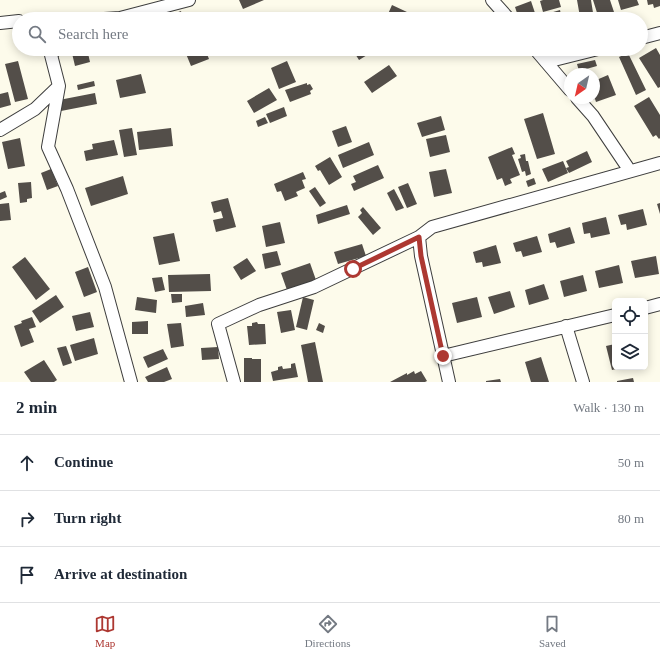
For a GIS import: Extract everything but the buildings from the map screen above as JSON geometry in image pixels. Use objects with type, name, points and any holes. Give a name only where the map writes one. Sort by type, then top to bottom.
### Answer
[{"type":"street","points":[[143,12],[190,0]]},
{"type":"street","points":[[492,0],[503,12]]},
{"type":"street","points":[[0,22],[12,21]]},
{"type":"street","points":[[648,36],[660,33]]},
{"type":"street","points":[[51,56],[60,86],[48,147],[67,189],[105,287],[131,382]]},
{"type":"street","points":[[541,56],[564,83]]},
{"type":"street","points":[[546,62],[570,56]]},
{"type":"street","points":[[0,130],[35,109],[60,86]]},
{"type":"street","points":[[582,104],[593,116],[630,171]]},
{"type":"street","points":[[234,382],[218,324],[260,305],[314,287],[419,237],[432,227],[660,163]]},
{"type":"street","points":[[419,237],[421,256],[449,382]]},
{"type":"street","points":[[648,307],[660,304]]},
{"type":"street","points":[[443,356],[612,316]]},
{"type":"street","points":[[566,326],[583,382]]},
{"type":"route","points":[[353,269],[419,237],[421,256],[443,356]]}]
